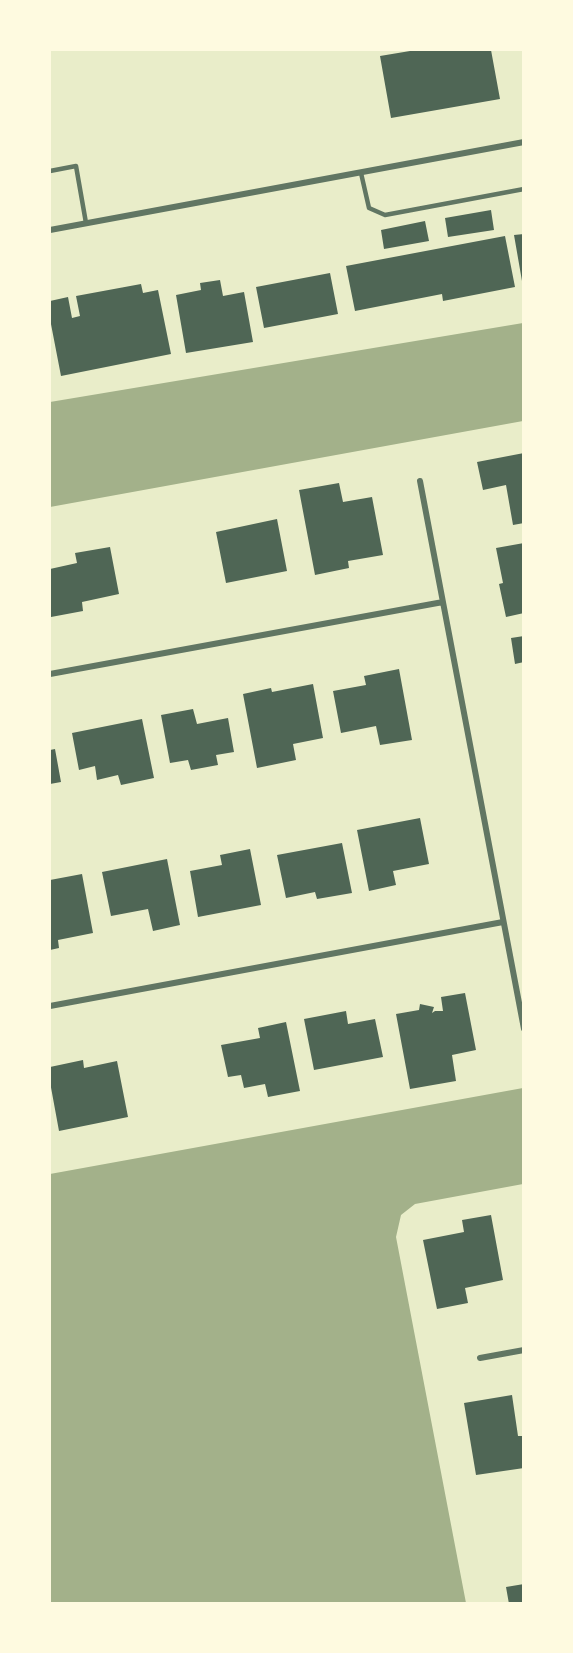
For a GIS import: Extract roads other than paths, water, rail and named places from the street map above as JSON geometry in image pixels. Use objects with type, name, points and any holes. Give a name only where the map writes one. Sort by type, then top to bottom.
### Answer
[{"type":"street","points":[[50,230],[524,142]]},
{"type":"street","points":[[420,481],[524,1029]]},
{"type":"street","points":[[50,674],[443,602]]},
{"type":"street","points":[[50,1006],[503,922]]},
{"type":"street","points":[[480,1358],[524,1350]]},
{"type":"lane","points":[[50,171],[76,166],[86,224]]},
{"type":"lane","points":[[361,172],[369,208],[385,214],[524,189]]}]
